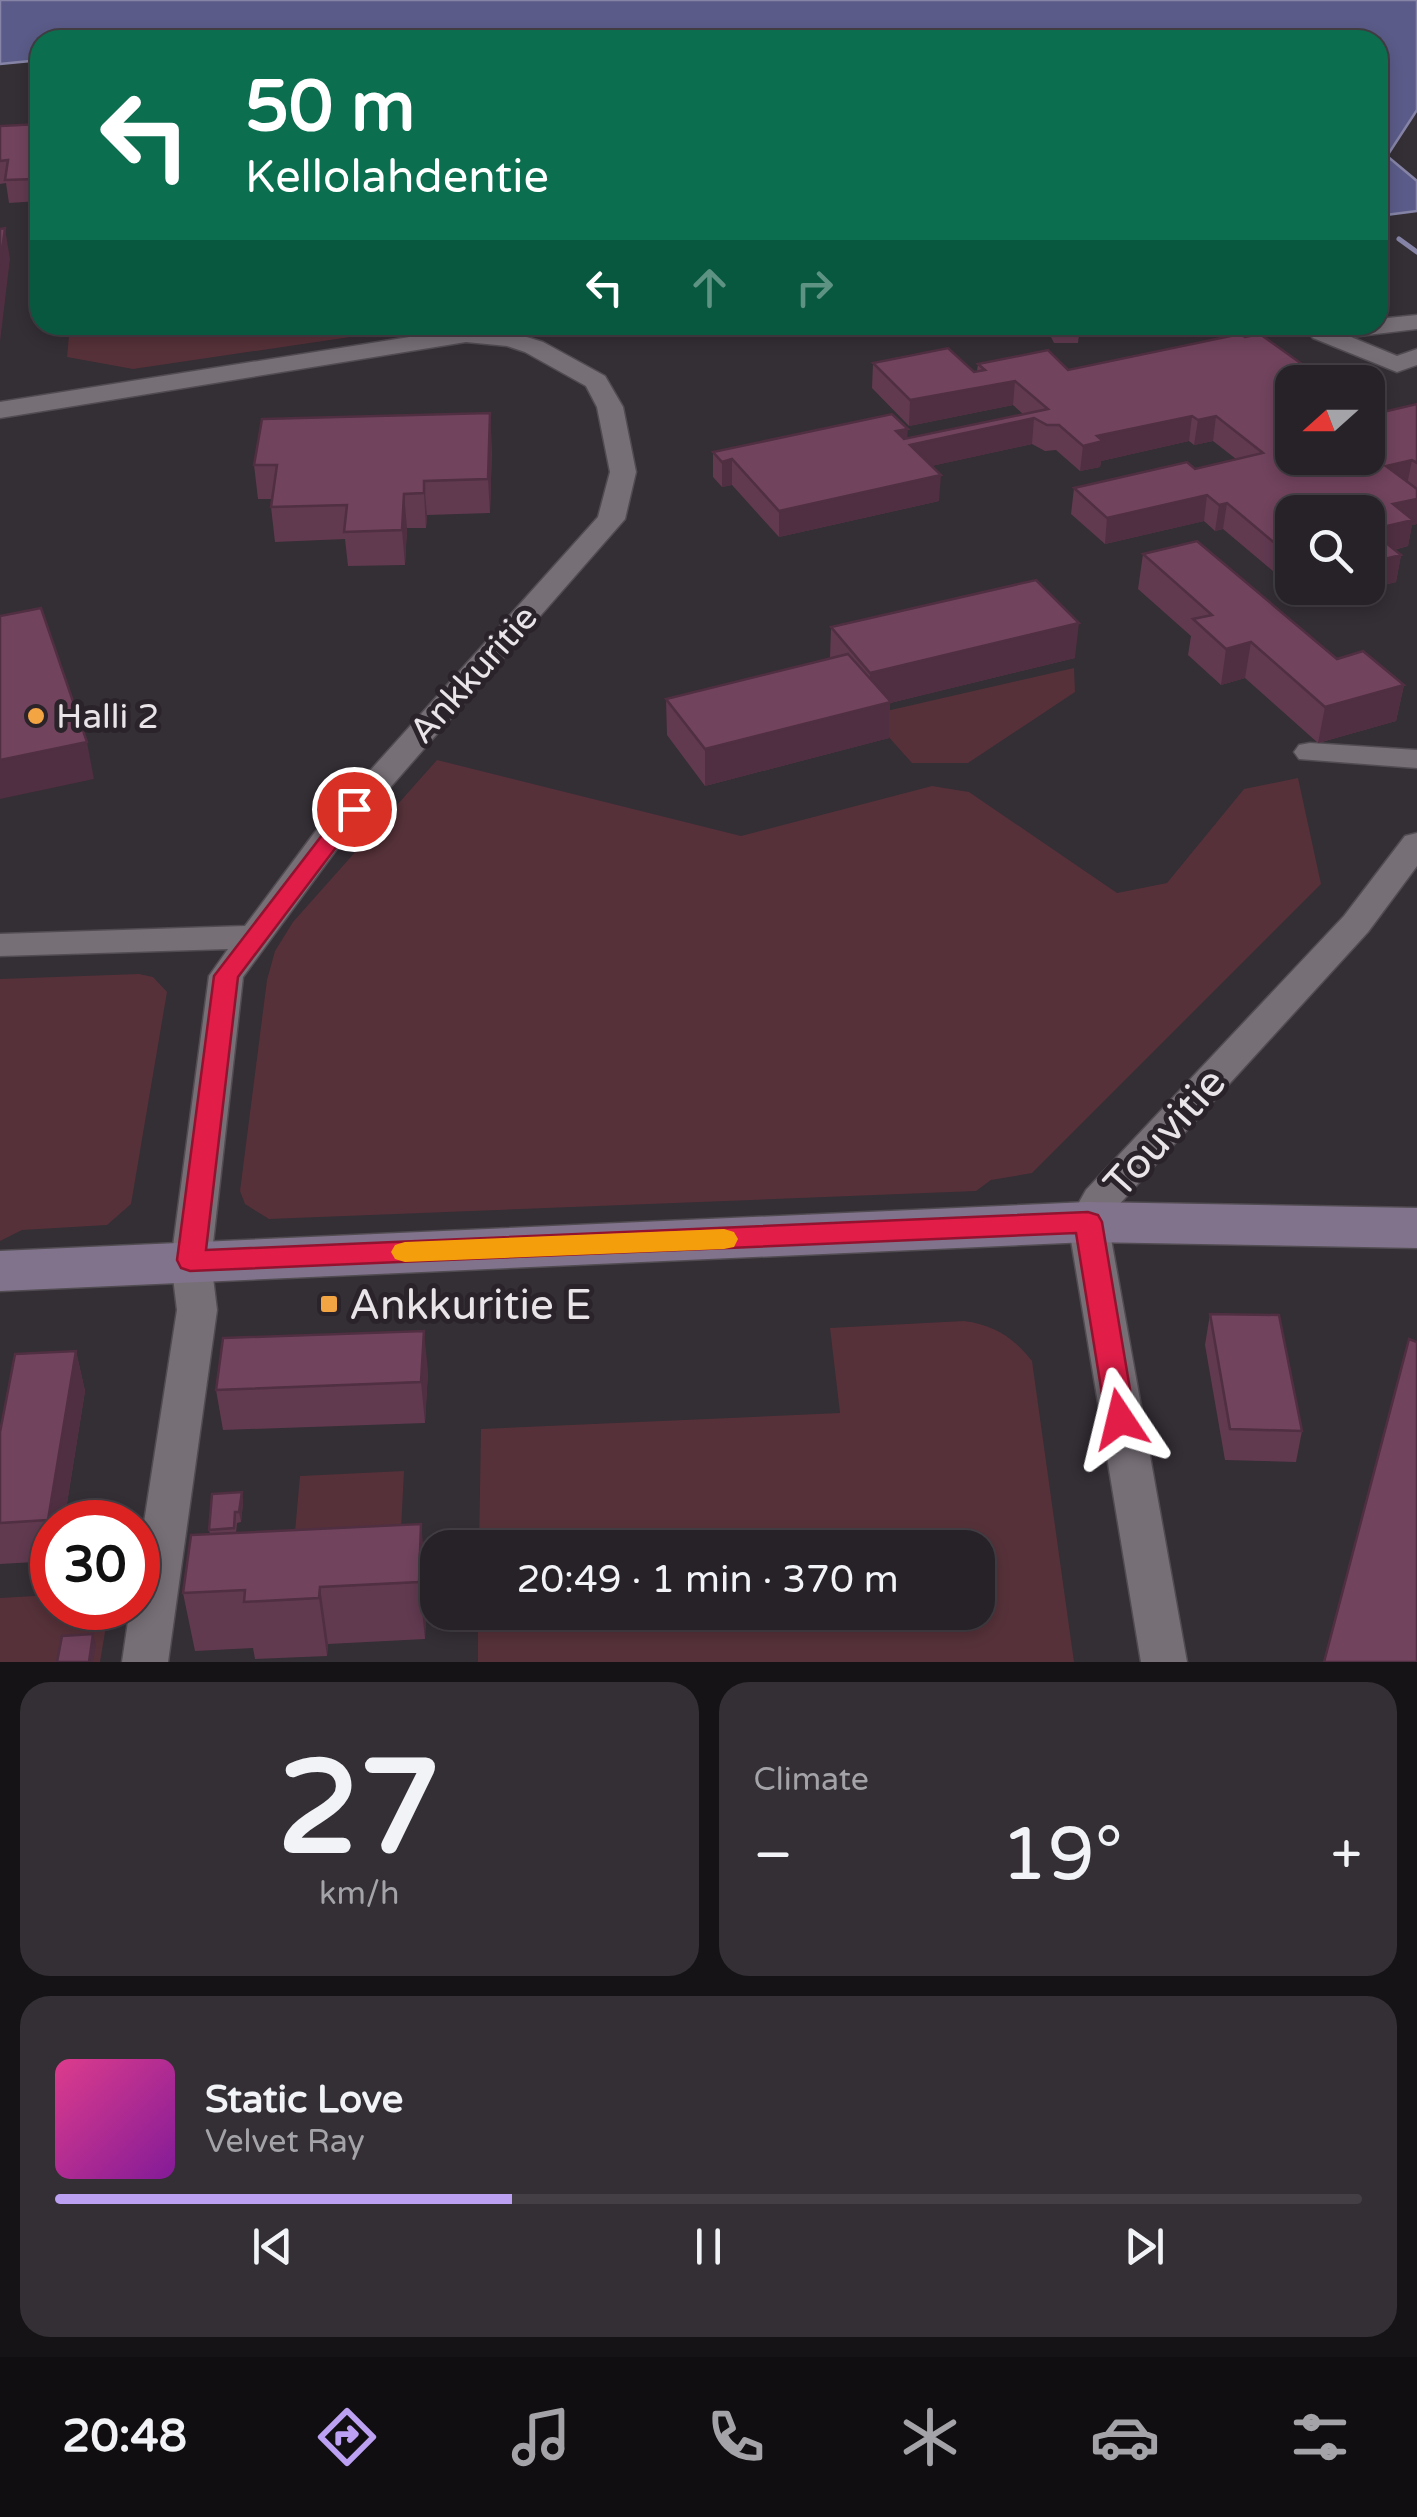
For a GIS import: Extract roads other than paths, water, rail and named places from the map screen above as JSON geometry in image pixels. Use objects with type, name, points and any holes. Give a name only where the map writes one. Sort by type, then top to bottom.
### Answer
[{"type":"street","points":[[1388,325],[1417,322]]},
{"type":"street","name":"Ankkuritie","points":[[0,410],[460,335]]},
{"type":"street","name":"Ankkuritie","points":[[145,1662],[197,1310],[190,1260],[226,976],[327,839],[611,519],[623,472],[610,407],[596,382],[534,347],[510,339],[475,335]]},
{"type":"street","points":[[1328,335],[1397,365],[1417,356]]},
{"type":"street","points":[[1310,752],[1417,760]]},
{"type":"street","name":"Touvitie","points":[[1164,1662],[1088,1222],[1100,1200],[1356,924],[1417,844]]},
{"type":"street","points":[[0,945],[253,937]]},
{"type":"street","points":[[0,1271],[1088,1222],[1417,1228]]},
{"type":"water","points":[[0,0],[1417,0],[1417,110],[1388,154],[1388,30],[30,30],[30,61],[0,64]]},
{"type":"water","points":[[1388,157],[1417,181],[1417,211],[1388,215]]},
{"type":"waterway","points":[[1399,239],[1417,252]]},
{"type":"place","name":"Halli 2","points":[[36,716]]},
{"type":"place","name":"Ankkuritie E","points":[[329,1304]]}]
